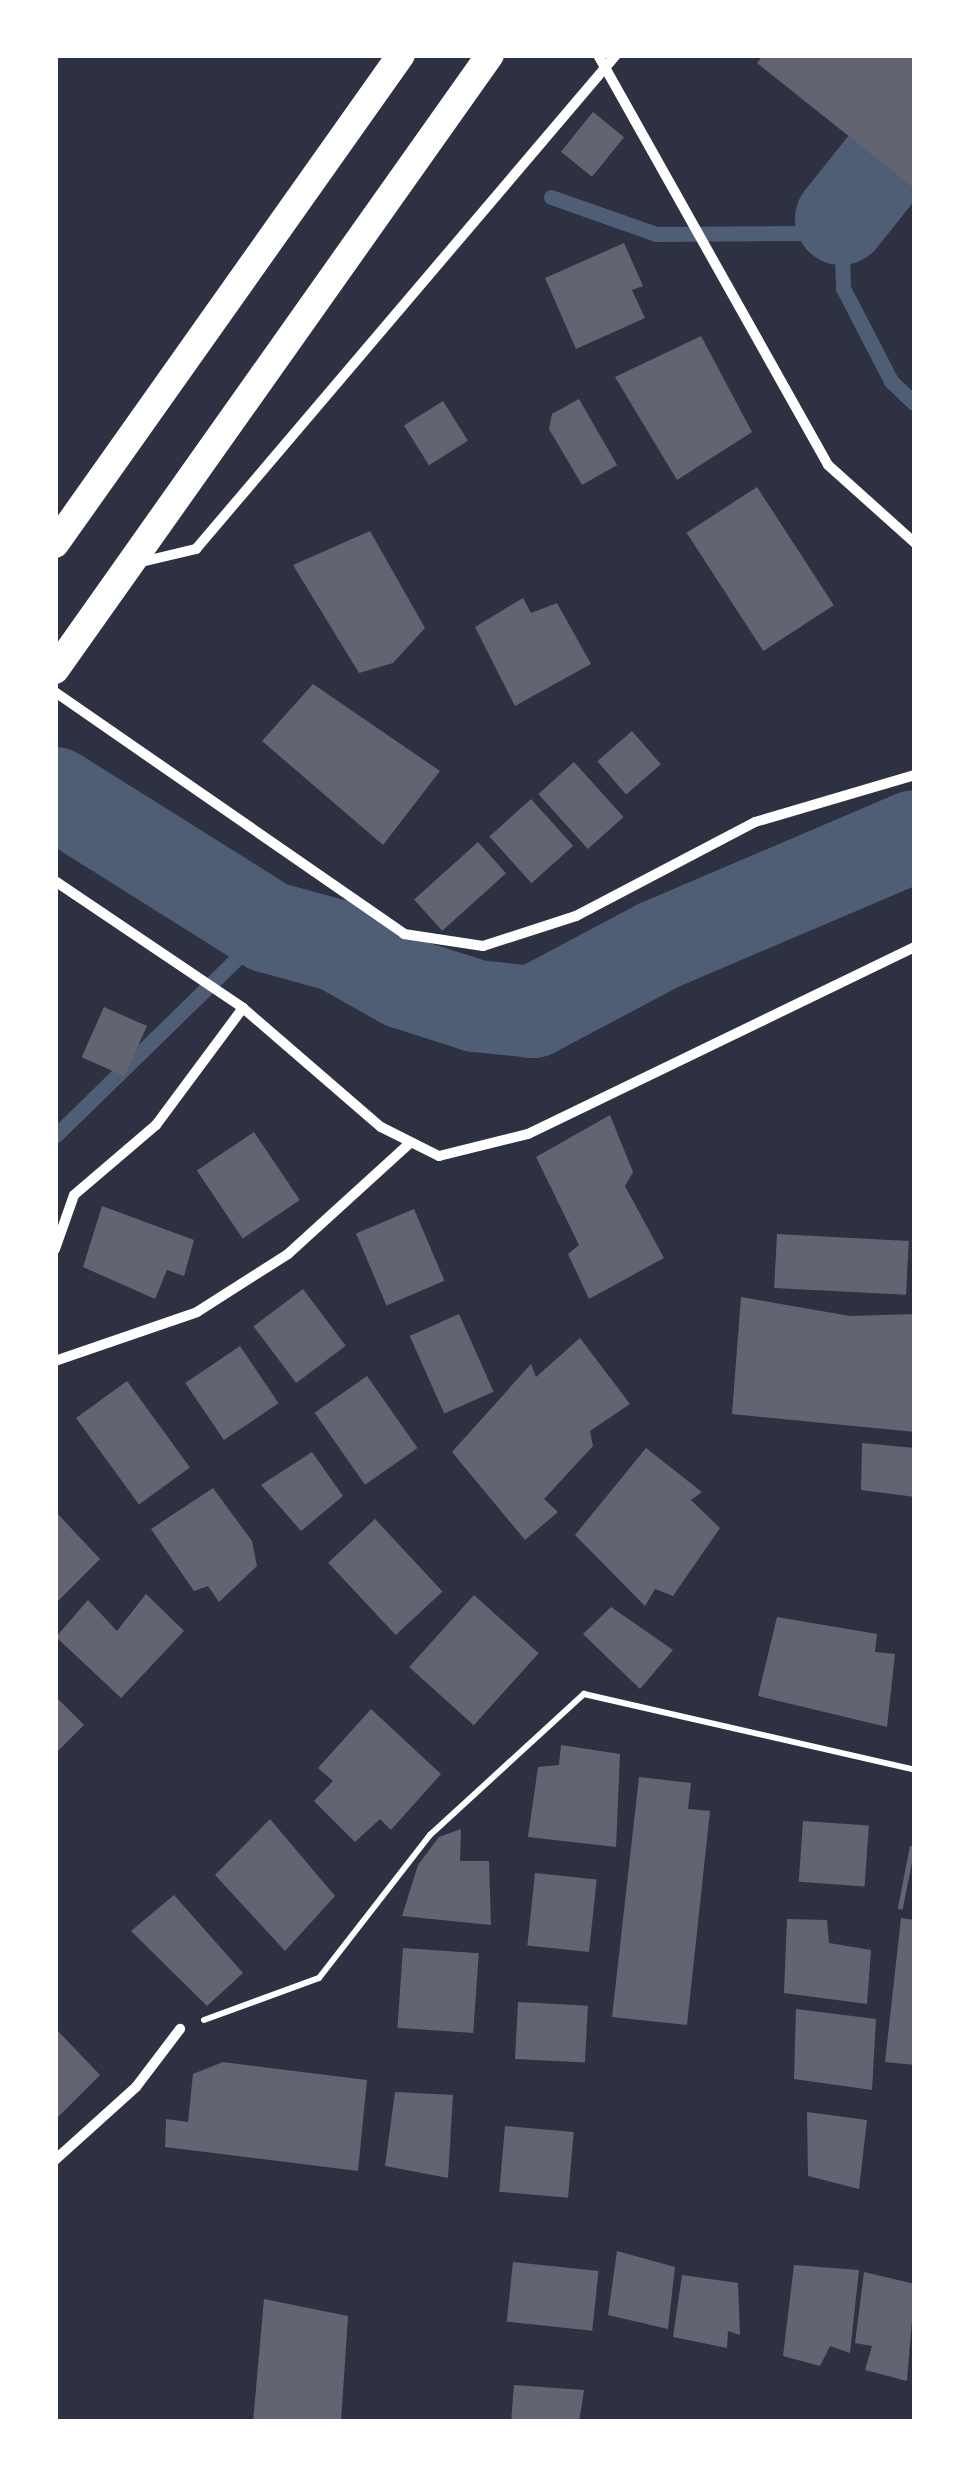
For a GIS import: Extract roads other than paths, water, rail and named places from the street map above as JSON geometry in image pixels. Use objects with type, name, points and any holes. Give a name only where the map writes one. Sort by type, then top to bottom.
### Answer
[{"type":"highway","points":[[55,544],[401,55]]},
{"type":"highway","points":[[55,670],[490,55]]},
{"type":"street","points":[[598,55],[828,465],[915,543]]},
{"type":"street","points":[[128,566],[196,550],[616,55]]},
{"type":"street","points":[[55,692],[404,934],[483,946],[576,916],[756,822],[915,776]]},
{"type":"street","points":[[55,881],[243,1008],[411,1142],[438,1156],[528,1134],[915,947]]},
{"type":"street","points":[[55,1249],[74,1196],[156,1125],[243,1008]]},
{"type":"street","points":[[55,1361],[198,1312],[288,1254],[411,1142]]},
{"type":"street","points":[[55,2160],[136,2087],[180,2029]]},
{"type":"waterway","points":[[841,219],[915,126]]},
{"type":"waterway","points":[[551,197],[656,234],[811,233],[841,219],[843,288],[891,381],[915,404]]},
{"type":"waterway","points":[[55,793],[269,927],[338,946],[404,983],[476,1006],[533,1012],[657,946],[915,836]]},
{"type":"waterway","points":[[55,1136],[269,927]]}]
